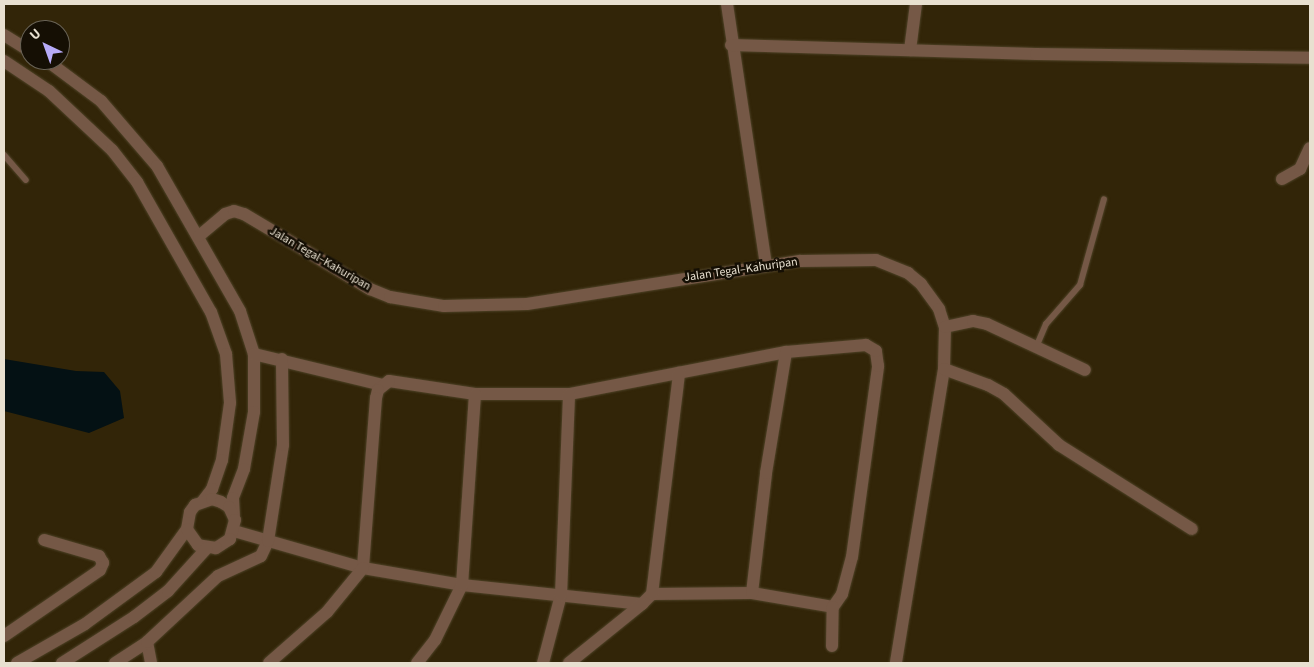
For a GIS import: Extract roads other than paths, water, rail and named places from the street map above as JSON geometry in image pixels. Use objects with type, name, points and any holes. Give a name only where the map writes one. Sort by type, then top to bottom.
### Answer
[{"type":"street","points":[[727,4],[731,45],[766,265]]},
{"type":"street","points":[[910,50],[916,4]]},
{"type":"street","points":[[4,35],[20,44]]},
{"type":"street","points":[[731,45],[1310,58]]},
{"type":"street","points":[[4,60],[49,91],[112,150],[137,182],[211,312],[226,354],[230,403],[222,460],[212,489],[203,501],[190,512],[187,529],[156,572],[85,624],[17,663]]},
{"type":"street","points":[[59,70],[101,102],[157,166],[199,236],[240,311],[254,354],[254,412],[244,469],[233,498],[234,531],[224,545],[207,548],[168,590],[134,617],[62,663]]},
{"type":"street","points":[[1282,179],[1300,169],[1310,148]]},
{"type":"street","name":"Jalan Tegal–Kahuripan","points":[[199,236],[225,214],[234,211],[244,214],[370,289],[390,297],[444,306],[484,308],[527,304],[766,265],[852,258],[893,265],[921,284],[938,309],[945,327],[944,370],[896,663]]},
{"type":"street","points":[[945,327],[966,322],[987,324],[1037,345],[1085,370]]},
{"type":"street","points":[[254,354],[282,359],[382,385],[396,381],[475,394],[569,394],[786,352],[866,345],[876,354],[868,451],[852,557],[842,594],[833,607],[832,646]]},
{"type":"street","points":[[752,594],[766,472],[786,352]]},
{"type":"street","points":[[115,663],[147,642],[218,576],[261,556],[268,541],[283,446],[282,359]]},
{"type":"street","points":[[944,370],[988,385],[1004,394],[1059,444],[1192,529]]},
{"type":"street","points":[[569,663],[652,594],[680,372]]},
{"type":"street","points":[[269,663],[326,612],[363,568],[376,398],[382,385]]},
{"type":"street","points":[[417,663],[436,640],[462,585],[475,394]]},
{"type":"street","points":[[543,663],[561,595],[569,394]]},
{"type":"street","points":[[203,501],[221,502],[234,514]]},
{"type":"street","points":[[187,529],[191,538],[207,548]]},
{"type":"street","points":[[234,531],[363,568],[462,585],[642,604]]},
{"type":"street","points":[[4,636],[100,570],[103,563],[99,556],[44,540]]},
{"type":"street","points":[[652,594],[752,594],[833,607]]},
{"type":"street","points":[[147,642],[151,663]]},
{"type":"lane","points":[[4,155],[26,180]]},
{"type":"lane","points":[[1037,345],[1046,324],[1080,285],[1104,199]]}]
